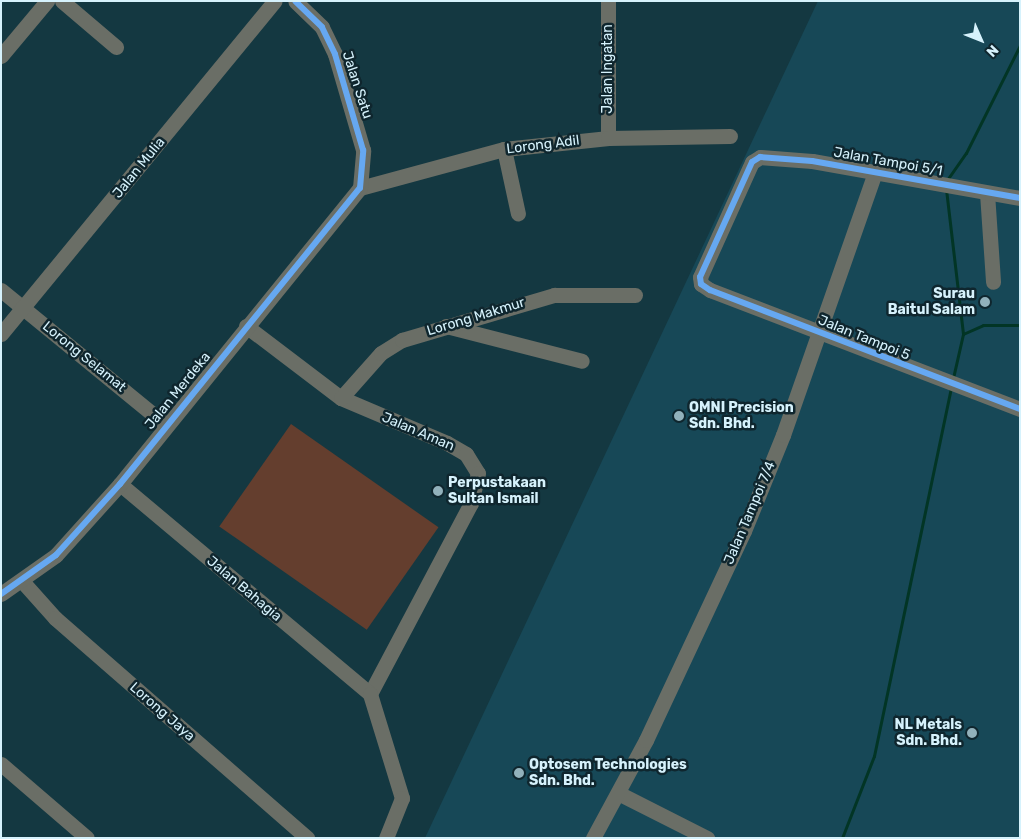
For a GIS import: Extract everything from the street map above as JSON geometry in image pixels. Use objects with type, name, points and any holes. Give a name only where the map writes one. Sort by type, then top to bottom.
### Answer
[{"type":"street","points":[[1,56],[46,1]]},
{"type":"street","points":[[62,1],[116,47]]},
{"type":"street","name":"Jalan Mulia","points":[[1,334],[275,1]]},
{"type":"street","name":"Jalan Satu","points":[[295,1],[322,27],[335,54],[363,150],[360,188]]},
{"type":"street","name":"Jalan Ingatan","points":[[608,1],[608,138]]},
{"type":"street","name":"Lorong Adil","points":[[360,188],[504,149],[608,138],[730,136]]},
{"type":"street","points":[[504,149],[518,214]]},
{"type":"street","name":"Jalan Tampoi 5/1","points":[[701,284],[700,277],[752,162],[772,156],[1020,198]]},
{"type":"street","name":"Jalan Tampoi 7/4","points":[[593,838],[618,793],[744,531],[875,173]]},
{"type":"street","name":"Jalan Merdeka","points":[[1,594],[22,581],[56,555],[120,484],[246,326],[360,188]]},
{"type":"street","points":[[984,192],[993,282]]},
{"type":"street","name":"Jalan Tampoi 5","points":[[701,284],[930,378],[1020,408]]},
{"type":"street","name":"Lorong Selamat","points":[[1,290],[166,425]]},
{"type":"street","name":"Lorong Makmur","points":[[341,398],[381,353],[402,340],[554,295],[635,295]]},
{"type":"street","name":"Jalan Aman","points":[[246,326],[341,398],[447,443],[466,454],[479,479],[370,694]]},
{"type":"street","points":[[446,326],[582,361]]},
{"type":"street","name":"Jalan Bahagia","points":[[120,484],[370,694]]},
{"type":"street","name":"Lorong Jaya","points":[[22,581],[55,618],[307,838]]},
{"type":"street","points":[[370,694],[402,798],[386,838]]},
{"type":"street","points":[[1,764],[87,838]]},
{"type":"street","points":[[618,793],[707,838]]},
{"type":"shaded area","points":[[818,1],[1020,1],[1020,838],[425,838]]},
{"type":"shaded area","points":[[291,424],[438,527],[367,630],[219,526]]},
{"type":"waterway","points":[[947,180],[966,153],[1020,45]]},
{"type":"waterway","points":[[946,189],[963,334],[953,378]]},
{"type":"waterway","points":[[963,334],[983,325],[1020,325]]},
{"type":"waterway","points":[[842,838],[874,756],[951,386]]},
{"type":"cycle path","points":[[1,594],[56,555],[120,484],[360,188],[363,150],[335,54],[322,27],[295,1]]},
{"type":"cycle path","points":[[1020,198],[812,161],[760,157],[752,162],[700,277],[701,284],[710,290],[1020,409]]},
{"type":"place","name":"Surau Baitul Salam","points":[[985,302]]},
{"type":"place","name":"OMNI Precision Sdn. Bhd.","points":[[679,416]]},
{"type":"place","name":"Perpustakaan Sultan Ismail","points":[[438,491]]},
{"type":"place","name":"NL Metals Sdn. Bhd.","points":[[972,733]]},
{"type":"place","name":"Optosem Technologies Sdn. Bhd.","points":[[519,773]]}]
